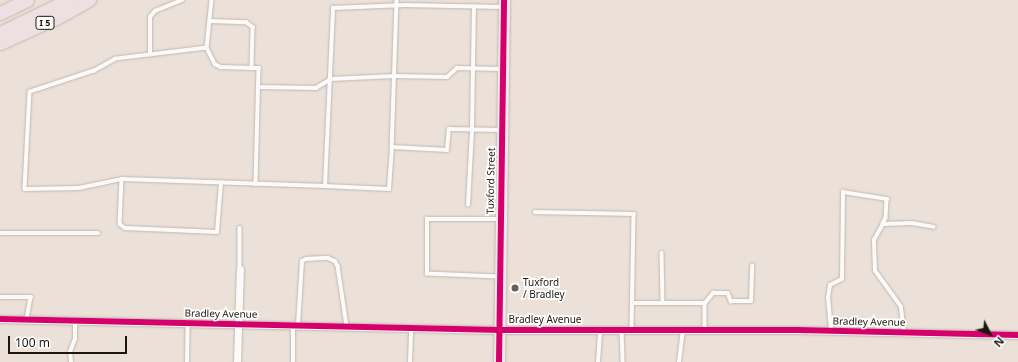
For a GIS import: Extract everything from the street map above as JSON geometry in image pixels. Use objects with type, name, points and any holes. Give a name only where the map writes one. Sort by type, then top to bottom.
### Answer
[{"type":"highway","points":[[0,13],[27,0]]},
{"type":"highway","points":[[0,26],[57,0]]},
{"type":"highway","points":[[0,33],[68,0]]},
{"type":"highway","name":"I 5","points":[[0,44],[89,0]]},
{"type":"main road","name":"Tuxford Street","points":[[499,362],[501,330],[500,219],[504,4]]},
{"type":"street","points":[[237,362],[240,269]]},
{"type":"street","name":"Bradley Avenue","points":[[0,319],[27,321],[501,330],[831,331],[1018,335]]},
{"type":"lane","points":[[150,54],[150,17],[155,11],[182,0]]},
{"type":"lane","points":[[212,0],[207,48],[215,64],[221,67],[259,68],[256,184]]},
{"type":"lane","points":[[207,48],[116,59],[94,71],[30,92],[25,189],[79,188],[122,179],[388,189],[392,147],[397,0]]},
{"type":"lane","points":[[325,186],[333,8],[479,6],[504,4]]},
{"type":"lane","points":[[468,205],[474,68],[474,6]]},
{"type":"lane","points":[[210,21],[246,22],[253,27],[252,68]]},
{"type":"lane","points":[[259,88],[316,88],[331,79],[394,76],[447,77],[457,68],[502,69]]},
{"type":"lane","points":[[392,147],[447,150],[449,129],[501,130]]},
{"type":"lane","points":[[122,179],[120,224],[125,228],[217,232],[221,183]]},
{"type":"lane","points":[[831,331],[828,298],[830,285],[842,278],[843,192],[886,199],[886,218],[874,240],[875,271],[901,307],[904,332]]},
{"type":"lane","points":[[535,212],[634,214],[632,331]]},
{"type":"lane","points":[[500,219],[427,219],[427,274],[500,277]]},
{"type":"lane","points":[[882,224],[912,223],[934,228]]},
{"type":"lane","points":[[240,228],[240,269]]},
{"type":"lane","points":[[0,233],[98,233]]},
{"type":"lane","points":[[662,253],[663,303]]},
{"type":"lane","points":[[293,362],[295,325],[302,261],[306,259],[328,258],[335,261],[338,266],[347,326]]},
{"type":"lane","points":[[705,330],[705,303],[713,294],[728,293],[731,301],[751,301],[752,266]]},
{"type":"lane","points":[[0,297],[31,297],[27,321]]},
{"type":"lane","points":[[632,303],[705,303]]},
{"type":"lane","points":[[71,362],[70,352],[75,339],[75,321]]},
{"type":"lane","points":[[188,323],[188,362]]},
{"type":"lane","points":[[410,362],[411,328]]},
{"type":"lane","points":[[598,362],[600,330]]},
{"type":"lane","points":[[622,330],[623,362]]},
{"type":"lane","points":[[679,362],[683,330]]},
{"type":"cycle path","points":[[499,362],[504,0]]},
{"type":"cycle path","points":[[0,319],[501,330],[798,330],[1018,335]]},
{"type":"place","name":"Tuxford / Bradley","points":[[515,288]]}]
